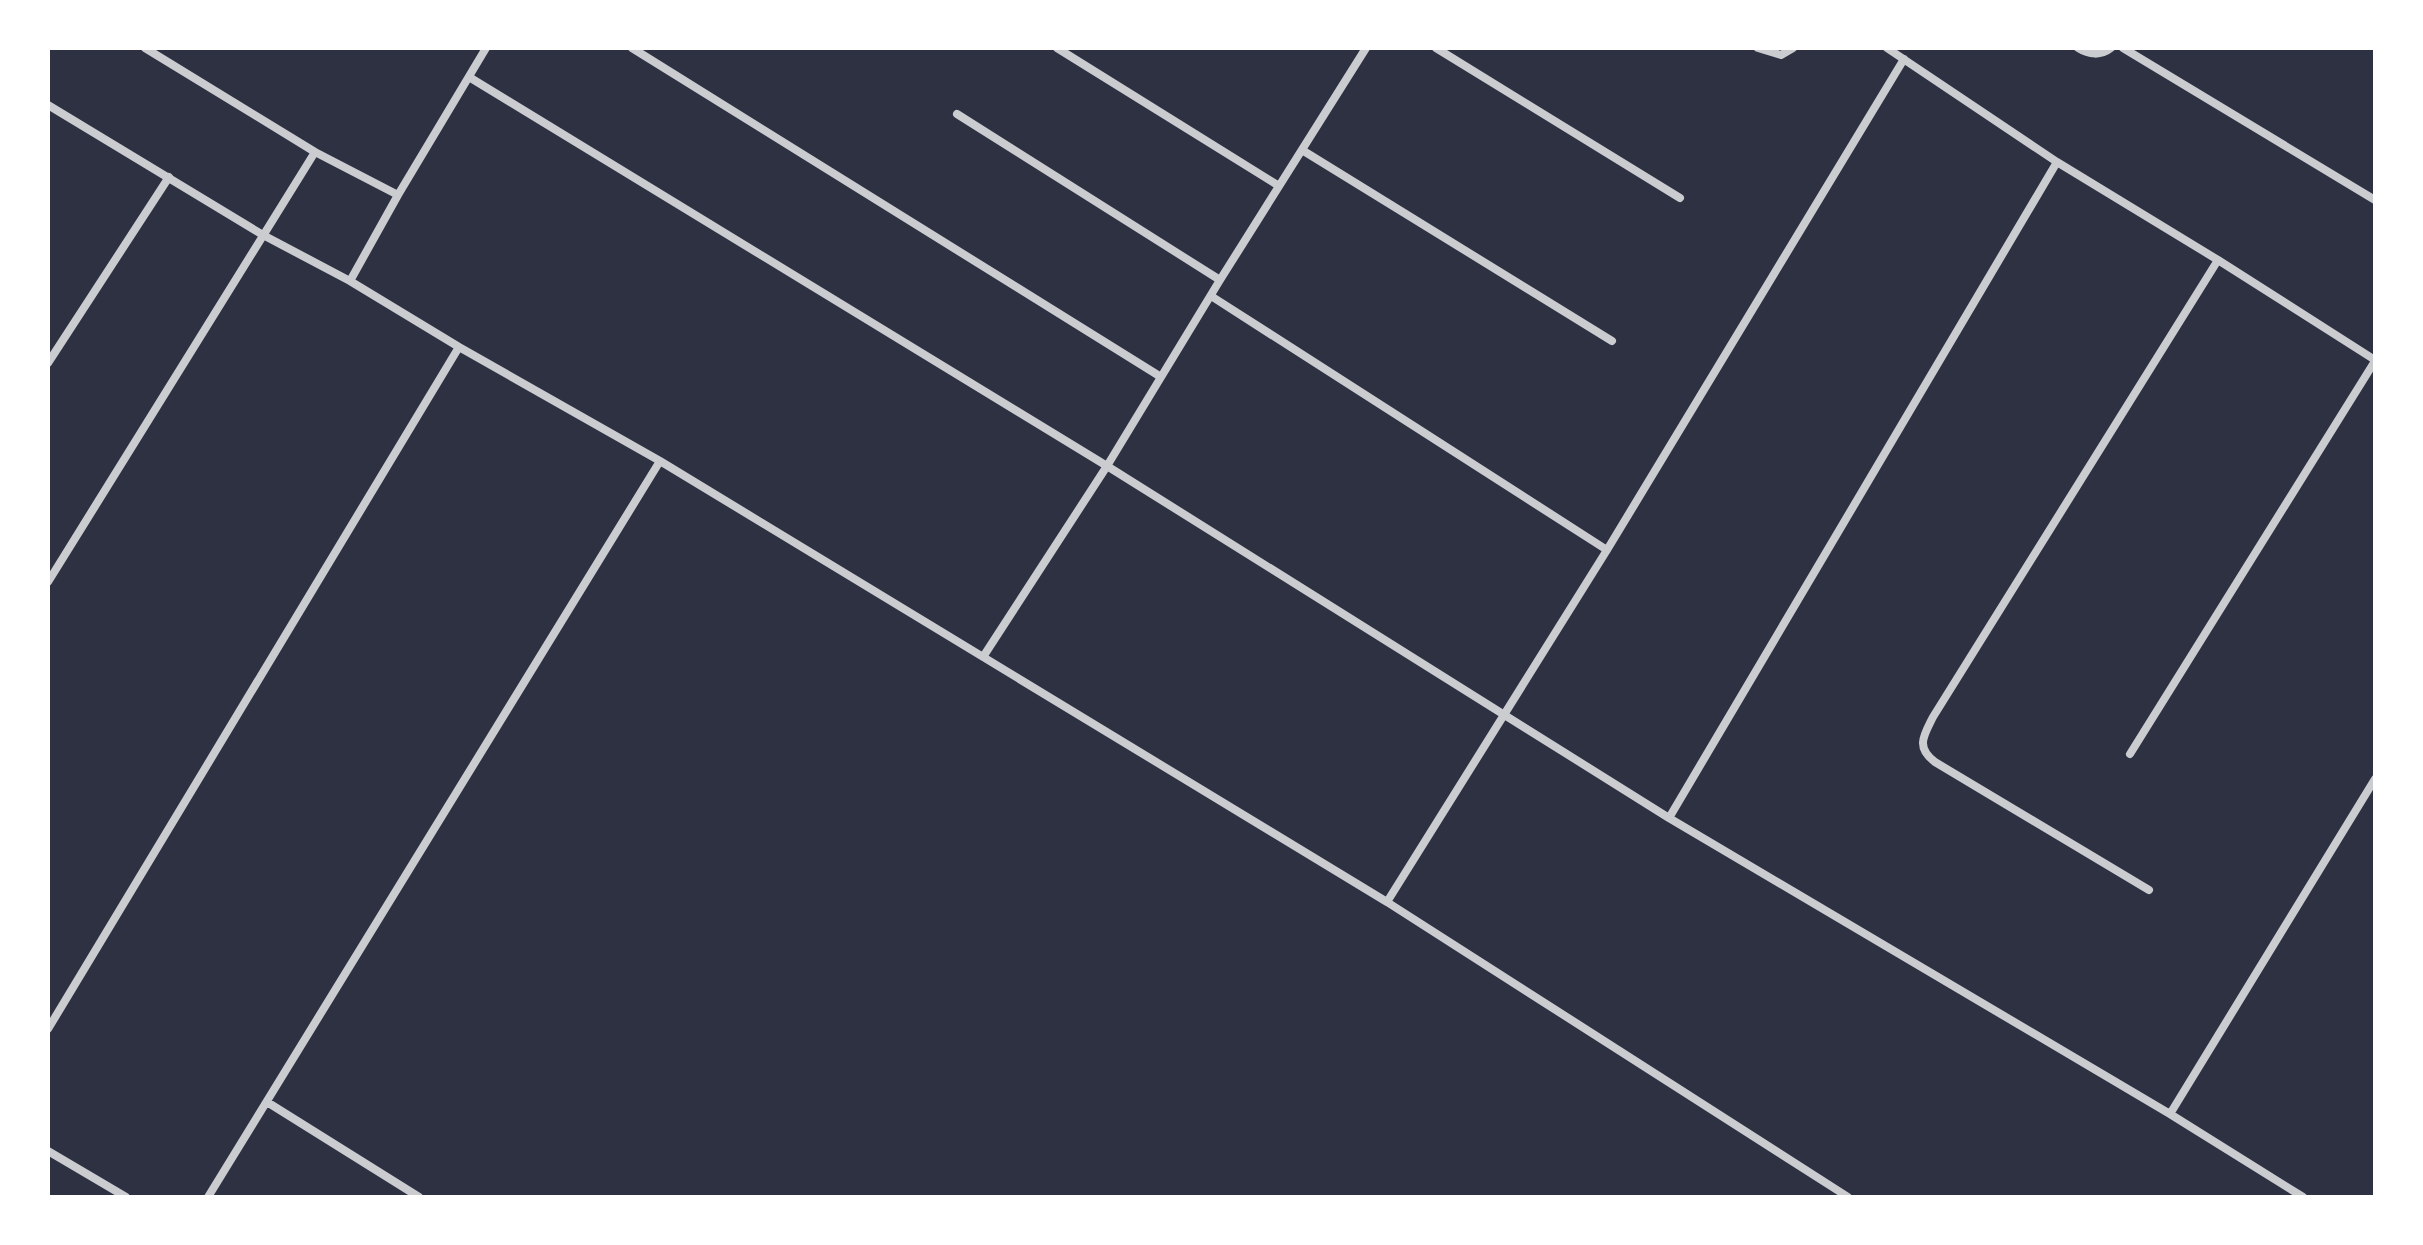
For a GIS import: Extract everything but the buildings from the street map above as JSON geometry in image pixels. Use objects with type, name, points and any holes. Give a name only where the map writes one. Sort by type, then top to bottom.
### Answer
[{"type":"street","points":[[145,48],[315,152],[398,195]]},
{"type":"street","points":[[632,48],[1161,377]]},
{"type":"street","points":[[1057,48],[1279,186]]},
{"type":"street","points":[[983,657],[1107,466],[1366,48]]},
{"type":"street","points":[[1436,48],[1680,198]]},
{"type":"street","points":[[1758,48],[1781,55],[1793,48]]},
{"type":"street","points":[[1887,48],[2057,162],[2375,360],[2130,754]]},
{"type":"street","points":[[2078,48],[2094,54],[2105,53],[2111,48]]},
{"type":"street","points":[[2123,48],[2375,200]]},
{"type":"street","points":[[350,281],[469,77],[481,49]]},
{"type":"street","points":[[1387,902],[1607,550],[1904,59]]},
{"type":"street","points":[[469,77],[1107,466],[1669,818],[2170,1114],[2303,1197]]},
{"type":"street","points":[[48,105],[263,235],[350,281],[660,461],[1387,902],[1848,1197]]},
{"type":"street","points":[[957,114],[1220,280]]},
{"type":"street","points":[[1302,150],[1612,341]]},
{"type":"street","points":[[48,582],[315,152]]},
{"type":"street","points":[[1669,818],[2057,162]]},
{"type":"street","points":[[48,363],[169,177]]},
{"type":"street","points":[[2149,890],[1935,762],[1924,751],[1922,743],[1933,717],[2218,260]]},
{"type":"street","points":[[1211,296],[1607,550]]},
{"type":"street","points":[[48,1029],[459,347]]},
{"type":"street","points":[[208,1197],[660,461]]},
{"type":"street","points":[[2170,1114],[2375,779]]},
{"type":"street","points":[[267,1102],[419,1197]]},
{"type":"street","points":[[48,1151],[126,1197]]}]
